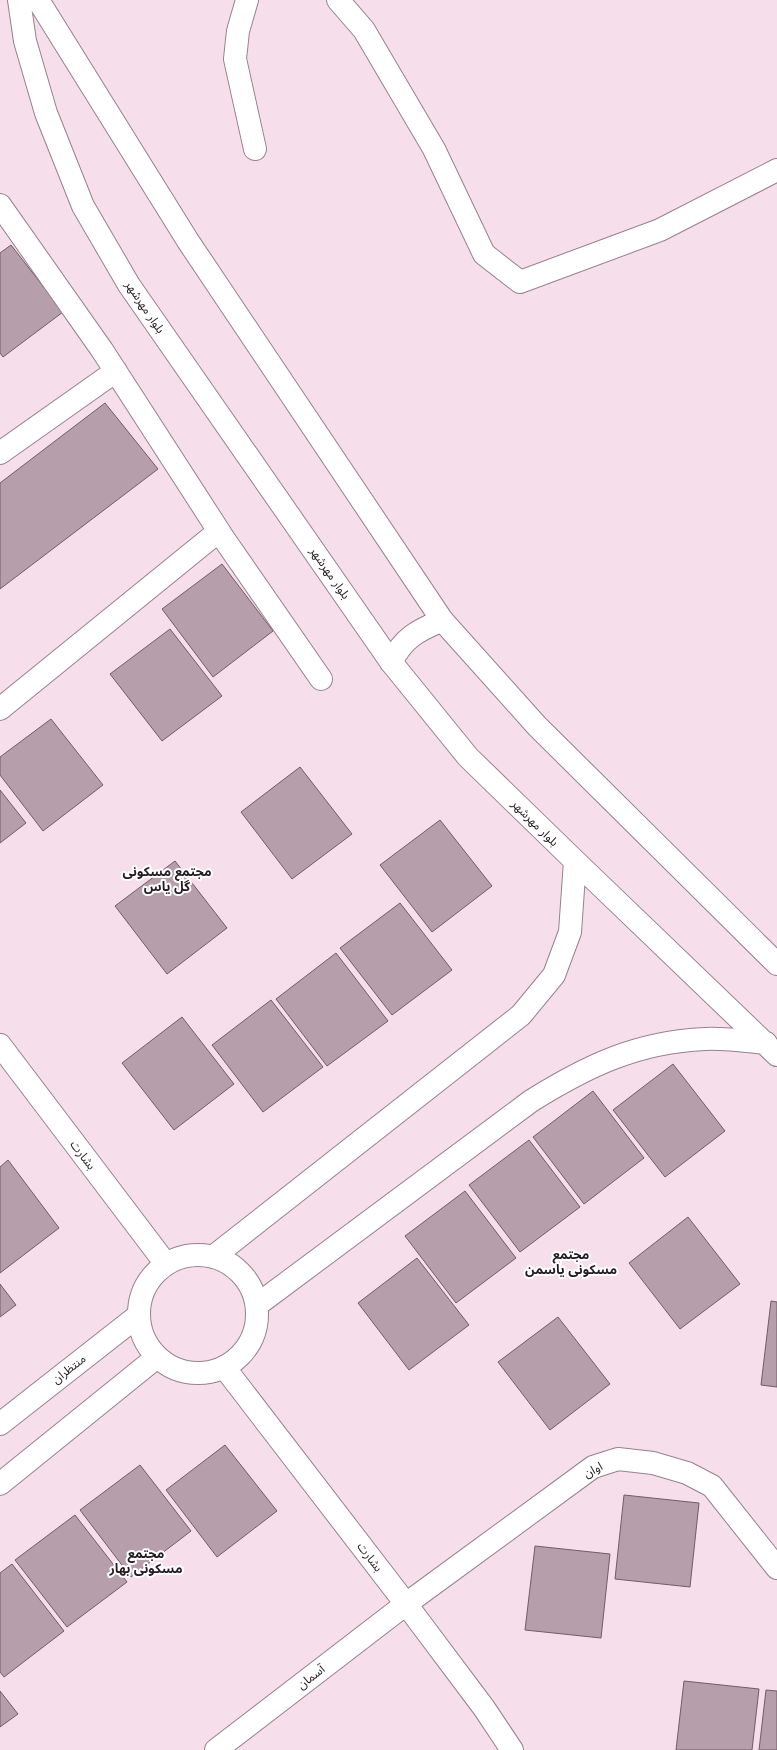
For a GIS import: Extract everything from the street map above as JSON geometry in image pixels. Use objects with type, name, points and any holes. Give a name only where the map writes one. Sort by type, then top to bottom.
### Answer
[{"type":"main road","name":"بلوار مهرشهر","points":[[19,0],[25,41],[46,113],[83,206],[129,285],[391,662],[468,756],[771,1049]]},
{"type":"main road","points":[[38,0],[188,241],[442,620],[537,726],[777,964]]},
{"type":"main road","points":[[247,0],[238,31],[235,59],[255,149]]},
{"type":"main road","points":[[338,0],[364,30],[430,142],[484,254],[520,282],[660,230],[777,170]]},
{"type":"main road","points":[[0,205],[116,371],[219,531],[321,679]]},
{"type":"main road","points":[[0,453],[116,371]]},
{"type":"main road","points":[[0,709],[219,531]]},
{"type":"main road","points":[[391,662],[398,650],[416,632],[442,620]]},
{"type":"main road","points":[[213,1257],[521,1015],[554,975],[570,932],[575,861]]},
{"type":"main road","points":[[257,1305],[530,1101],[566,1079],[611,1058],[665,1042],[707,1038],[771,1049]]},
{"type":"main road","name":"بشارت","points":[[0,1045],[166,1264]]},
{"type":"main road","points":[[197,1255],[213,1257],[229,1263],[242,1274],[252,1289],[257,1305],[257,1324],[251,1341],[240,1356],[224,1367],[207,1372],[190,1372],[172,1367],[158,1357],[148,1345],[141,1330],[139,1315],[140,1300],[146,1286],[155,1274],[166,1264],[181,1257],[197,1255]]},
{"type":"main road","name":"منتظران","points":[[0,1424],[139,1315]]},
{"type":"main road","points":[[0,1484],[158,1357]]},
{"type":"main road","name":"بشارت","points":[[224,1367],[406,1604],[484,1708],[512,1750]]},
{"type":"main road","name":"اوان","points":[[406,1604],[593,1467],[618,1459],[653,1463],[687,1473],[712,1486],[777,1568]]},
{"type":"main road","name":"آسمان","points":[[216,1750],[406,1604]]},
{"type":"building","points":[[11,245],[63,312],[3,357],[0,353],[0,253]]},
{"type":"building","points":[[105,403],[158,469],[0,589],[0,483]]},
{"type":"building","points":[[222,564],[273,631],[213,677],[162,609]]},
{"type":"building","points":[[170,629],[222,696],[162,741],[110,674]]},
{"type":"building","points":[[51,719],[103,785],[43,831],[0,775],[0,757]]},
{"type":"building","points":[[300,767],[352,834],[292,879],[241,812]]},
{"type":"building","points":[[0,790],[26,823],[0,843]]},
{"type":"building","points":[[440,820],[492,886],[432,932],[380,865]]},
{"type":"building","points":[[175,861],[227,928],[167,974],[115,906]]},
{"type":"building","points":[[400,903],[452,970],[392,1015],[340,948]]},
{"type":"building","points":[[336,953],[388,1021],[327,1066],[276,999]]},
{"type":"building","points":[[271,1000],[323,1067],[263,1112],[212,1045]]},
{"type":"building","points":[[182,1017],[234,1084],[174,1130],[122,1063]]},
{"type":"building","points":[[673,1064],[725,1131],[665,1177],[613,1110]]},
{"type":"building","points":[[593,1091],[644,1158],[584,1204],[533,1137]]},
{"type":"building","points":[[529,1140],[580,1207],[520,1252],[469,1185]]},
{"type":"building","points":[[8,1160],[59,1228],[0,1273],[0,1167]]},
{"type":"building","points":[[465,1191],[516,1258],[456,1303],[405,1236]]},
{"type":"building","points":[[688,1217],[740,1284],[680,1329],[629,1263]]},
{"type":"building","points":[[417,1258],[469,1325],[409,1370],[358,1303]]},
{"type":"building","points":[[0,1284],[16,1305],[0,1317]]},
{"type":"building","points":[[771,1301],[777,1302],[777,1387],[761,1385]]},
{"type":"building","points":[[558,1317],[610,1384],[550,1430],[498,1362]]},
{"type":"building","points":[[225,1445],[277,1511],[217,1557],[166,1490]]},
{"type":"building","points":[[140,1465],[191,1531],[131,1577],[80,1510]]},
{"type":"building","points":[[624,1495],[699,1503],[690,1587],[615,1579]]},
{"type":"building","points":[[75,1515],[127,1582],[67,1627],[15,1560]]},
{"type":"building","points":[[535,1546],[610,1554],[601,1638],[525,1630]]},
{"type":"building","points":[[12,1564],[64,1631],[4,1677],[0,1672],[0,1573]]},
{"type":"building","points":[[684,1681],[759,1689],[752,1750],[676,1750]]},
{"type":"building","points":[[766,1690],[777,1691],[777,1750],[759,1750]]},
{"type":"building","points":[[0,1691],[18,1714],[0,1727]]},
{"type":"district","name":"مجتمع مسکونی گل یاس","points":[[167,878]]},
{"type":"district","name":"مجتمع مسکونی یاسمن","points":[[571,1262]]},
{"type":"district","name":"مجتمع مسکونی بهار","points":[[146,1560]]}]
